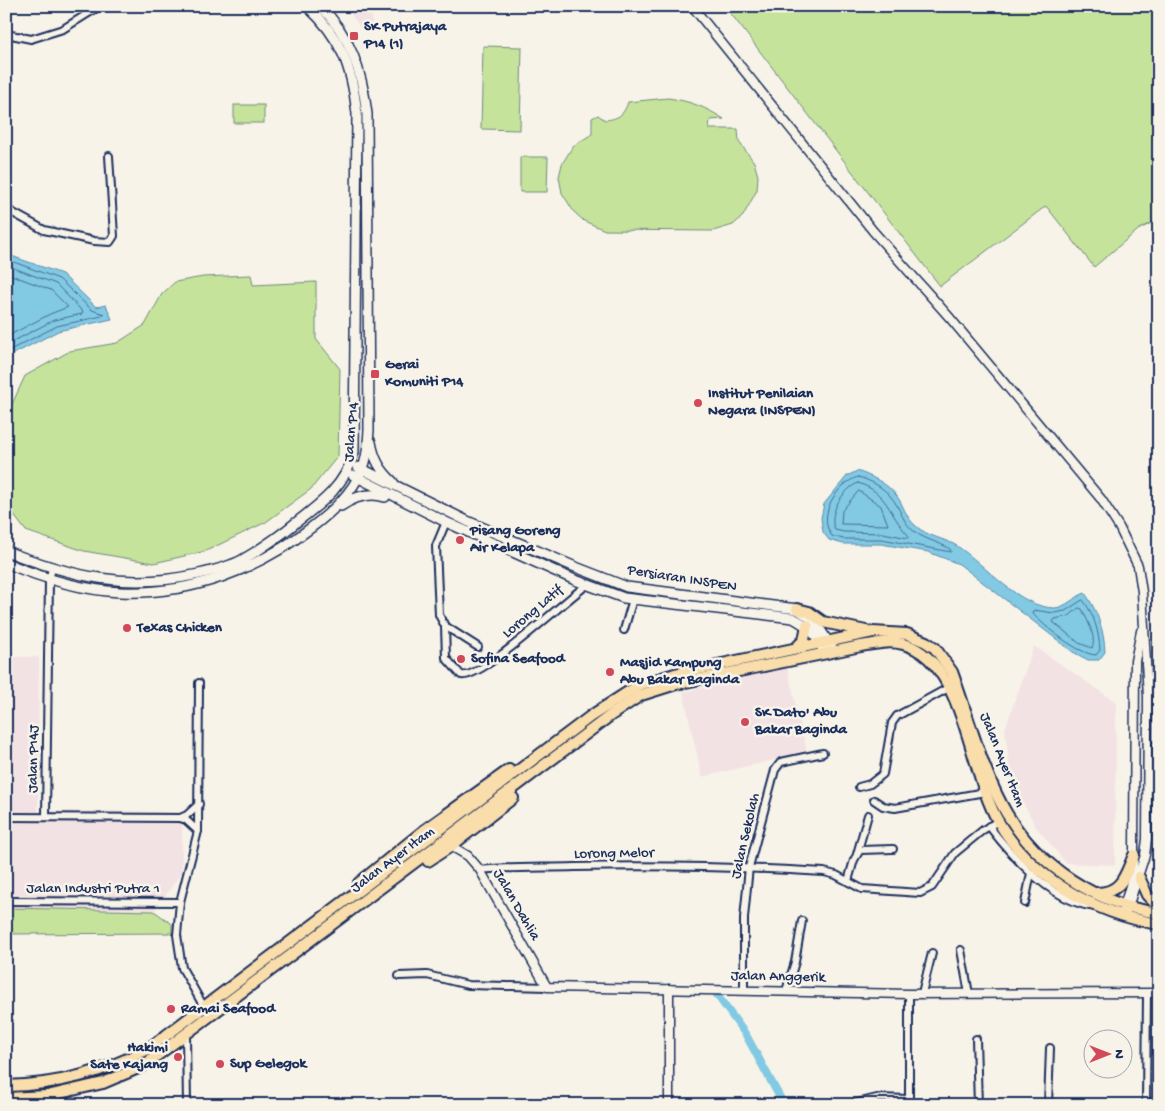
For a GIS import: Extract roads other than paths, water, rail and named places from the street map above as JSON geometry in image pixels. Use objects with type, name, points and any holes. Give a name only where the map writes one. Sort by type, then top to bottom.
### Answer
[{"type":"main road","name":"Jalan P14","points":[[6,551],[52,569],[121,582],[180,578],[210,571],[241,561],[288,529],[334,491],[349,468],[354,452],[357,114],[346,59],[338,41],[307,6]]},
{"type":"main road","name":"Jalan P14","points":[[6,563],[66,584],[119,592],[181,588],[211,581],[248,568],[295,541],[344,500],[360,473],[367,454],[369,430],[367,114],[364,89],[355,57],[344,36],[320,6]]},
{"type":"main road","points":[[369,430],[375,459],[383,472],[403,490]]},
{"type":"main road","points":[[349,468],[403,490]]},
{"type":"main road","points":[[360,473],[404,503]]},
{"type":"main road","name":"Persiaran INSPEN","points":[[403,490],[573,566],[627,586],[796,609],[814,620],[827,647]]},
{"type":"main road","points":[[320,520],[359,496],[375,494],[404,503]]},
{"type":"main road","name":"Persiaran INSPEN","points":[[404,503],[587,585],[633,599],[793,618],[807,625]]},
{"type":"main road","points":[[796,609],[809,612],[823,622],[840,627],[873,632]]},
{"type":"main road","points":[[807,625],[827,647]]},
{"type":"main road","points":[[795,649],[804,640],[807,625]]},
{"type":"main road","name":"Jalan Ayer Itam","points":[[6,1098],[47,1096],[102,1083],[143,1066],[641,695],[805,657],[827,647],[873,632],[907,634],[926,642],[944,658],[952,672],[994,787],[1007,814],[1034,848],[1061,873],[1093,893],[1159,924]]},
{"type":"main road","name":"Jalan Ayer Itam","points":[[827,647],[889,642],[903,644],[919,650],[929,659],[950,687],[994,823],[1040,872],[1066,890],[1106,909],[1125,908],[1159,913]]},
{"type":"main road","points":[[795,649],[827,647]]},
{"type":"main road","name":"Jalan Ayer Itam","points":[[6,1086],[38,1085],[94,1073],[148,1049],[345,901],[360,881],[426,829],[512,767],[532,760],[591,716],[639,685],[675,674],[795,649]]},
{"type":"main road","points":[[366,900],[451,846],[514,798],[588,733]]},
{"type":"main road","points":[[1093,893],[1107,893],[1116,889],[1134,855]]},
{"type":"main road","points":[[1139,878],[1147,895],[1159,907]]},
{"type":"street","points":[[6,34],[31,39],[63,30],[100,6]]},
{"type":"street","points":[[692,6],[873,231],[950,318],[1101,499],[1119,527],[1138,566],[1142,592],[1148,723],[1147,839],[1139,878],[1125,908]]},
{"type":"street","points":[[6,209],[44,230],[94,241],[110,242],[114,236],[109,156]]},
{"type":"street","points":[[446,522],[438,538],[436,554],[439,615],[445,626],[478,647]]},
{"type":"street","name":"Jalan P14J","points":[[46,817],[49,579],[52,569]]},
{"type":"street","name":"Lorong Latif","points":[[445,626],[446,658],[461,675],[471,676],[511,648],[587,585]]},
{"type":"street","points":[[624,630],[633,599]]},
{"type":"street","points":[[1125,908],[1133,875],[1136,724],[1135,661],[1143,622]]},
{"type":"street","points":[[199,683],[198,831],[180,902],[177,935],[182,968],[204,1007]]},
{"type":"street","points":[[859,787],[870,784],[883,774],[892,723],[897,716],[950,687]]},
{"type":"street","points":[[1136,724],[1148,723]]},
{"type":"street","name":"Jalan Sekolah","points":[[744,991],[744,918],[749,867],[777,765],[781,762],[823,752]]},
{"type":"street","points":[[874,800],[882,806],[895,808],[985,792]]},
{"type":"street","points":[[180,818],[187,815],[199,804]]},
{"type":"street","points":[[848,881],[868,815]]},
{"type":"street","points":[[6,817],[180,818],[186,820],[198,831]]},
{"type":"street","points":[[994,823],[1031,874],[1078,905],[1106,909]]},
{"type":"street","name":"Lorong Melor","points":[[480,870],[518,867],[749,867],[824,872],[848,881],[862,889],[920,894],[926,891],[955,853],[994,823]]},
{"type":"street","name":"Jalan Dahlia","points":[[451,846],[468,856],[480,870],[547,987]]},
{"type":"street","points":[[856,855],[864,849],[893,849]]},
{"type":"street","points":[[1024,903],[1031,874]]},
{"type":"street","name":"Jalan Industri Putra 1","points":[[6,901],[180,902]]},
{"type":"street","points":[[786,991],[795,962],[802,921]]},
{"type":"street","points":[[961,950],[969,994]]},
{"type":"street","points":[[922,994],[932,953]]},
{"type":"street","name":"Jalan Anggerik","points":[[399,976],[427,975],[468,985],[547,987],[909,994],[1159,993]]},
{"type":"street","points":[[669,989],[669,1105]]},
{"type":"street","points":[[1146,1105],[1147,993]]},
{"type":"street","points":[[848,1105],[877,1098],[909,1102],[909,994]]},
{"type":"street","points":[[186,1035],[187,1105]]},
{"type":"street","points":[[976,1039],[978,1105]]},
{"type":"street","points":[[1048,1105],[1050,1048]]},
{"type":"water","points":[[6,254],[62,274],[96,307],[106,305],[112,319],[58,331],[6,358]]},
{"type":"water","points":[[857,471],[878,480],[888,487],[899,499],[909,519],[921,530],[957,546],[1003,584],[1029,601],[1055,608],[1063,606],[1085,593],[1100,621],[1105,652],[1099,660],[1088,660],[1073,652],[959,564],[928,552],[881,544],[843,544],[829,540],[823,532],[821,518],[824,504],[847,476]]},
{"type":"waterway","points":[[717,995],[746,1035],[784,1105]]},
{"type":"place","name":"SK Putrajaya P14 (1)","points":[[354,36]]},
{"type":"place","name":"Gerai Komuniti P14","points":[[375,374]]},
{"type":"place","name":"Institut Penilaian Negara (INSPEN)","points":[[698,403]]},
{"type":"place","name":"Pisang Goreng Air Kelapa","points":[[460,540]]},
{"type":"place","name":"Texas Chicken","points":[[127,628]]},
{"type":"place","name":"Sofina Seafood","points":[[461,659]]},
{"type":"place","name":"Masjid Kampung Abu Bakar Baginda","points":[[610,672]]},
{"type":"place","name":"SK Dato' Abu Bakar Baginda","points":[[745,722]]},
{"type":"place","name":"Ramai Seafood","points":[[171,1009]]},
{"type":"place","name":"Hakimi Sate Kajang","points":[[178,1057]]},
{"type":"place","name":"Sup Gelegok","points":[[220,1064]]}]
